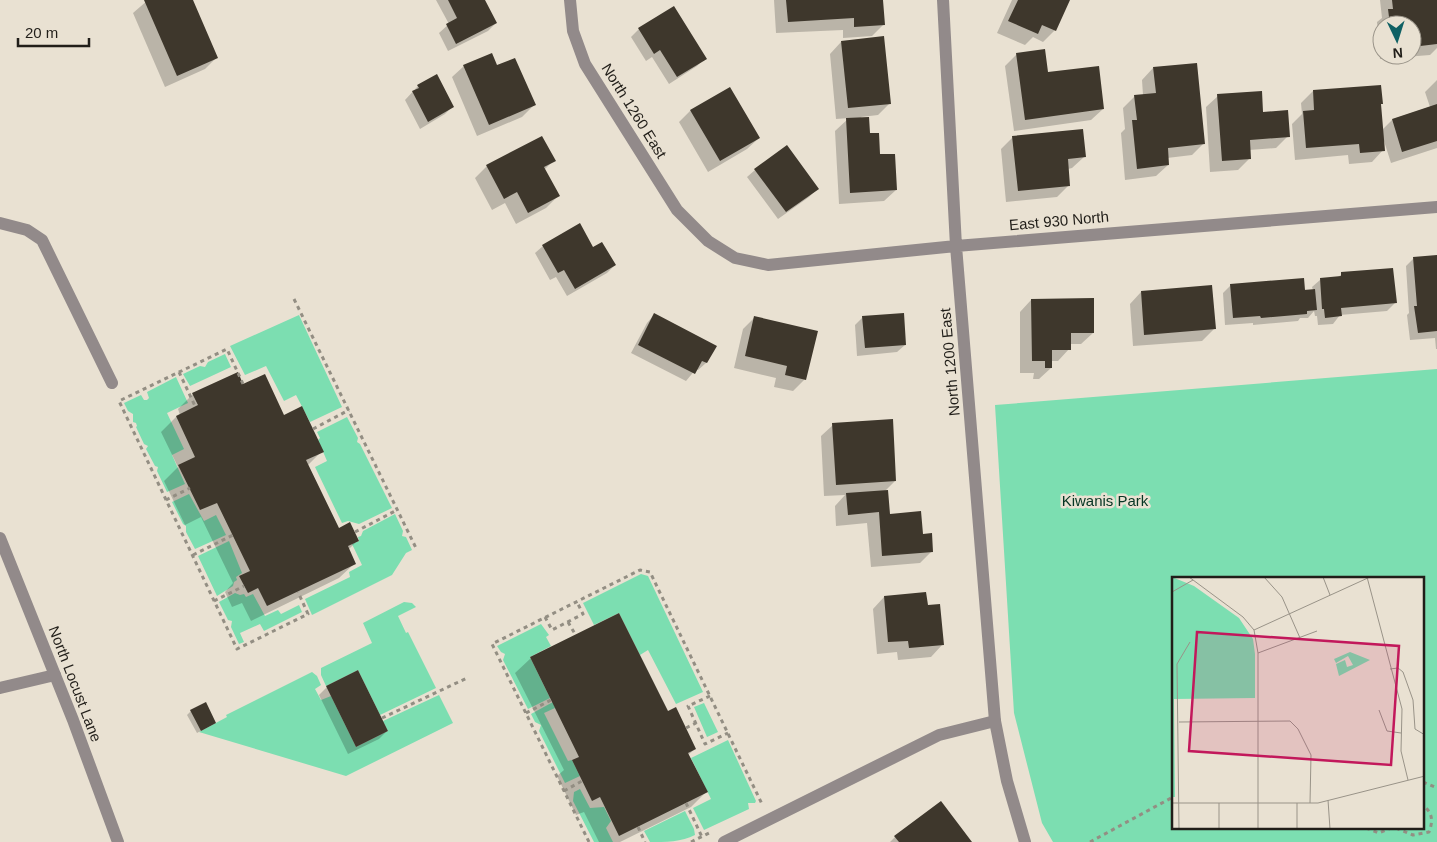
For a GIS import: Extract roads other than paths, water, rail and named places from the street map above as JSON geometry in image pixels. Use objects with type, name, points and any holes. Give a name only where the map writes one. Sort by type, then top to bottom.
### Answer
[{"type":"street","name":"North 1260 East","points":[[570,0],[573,31],[585,64],[677,210],[694,228]]},
{"type":"street","name":"North 1200 East","points":[[943,0],[956,246],[995,722],[1006,781],[1025,842]]},
{"type":"street","name":"East 930 North","points":[[694,228],[708,241],[735,258],[768,265],[956,246],[1437,207]]},
{"type":"street","points":[[0,223],[26,230],[42,240],[112,383]]},
{"type":"street","name":"North Locust Lane","points":[[0,538],[55,675],[118,842]]},
{"type":"street","points":[[0,688],[55,675]]},
{"type":"street","points":[[724,842],[939,734],[995,722]]},
{"type":"park label","name":"Kiwanis Park","points":[[1105,501]]}]
